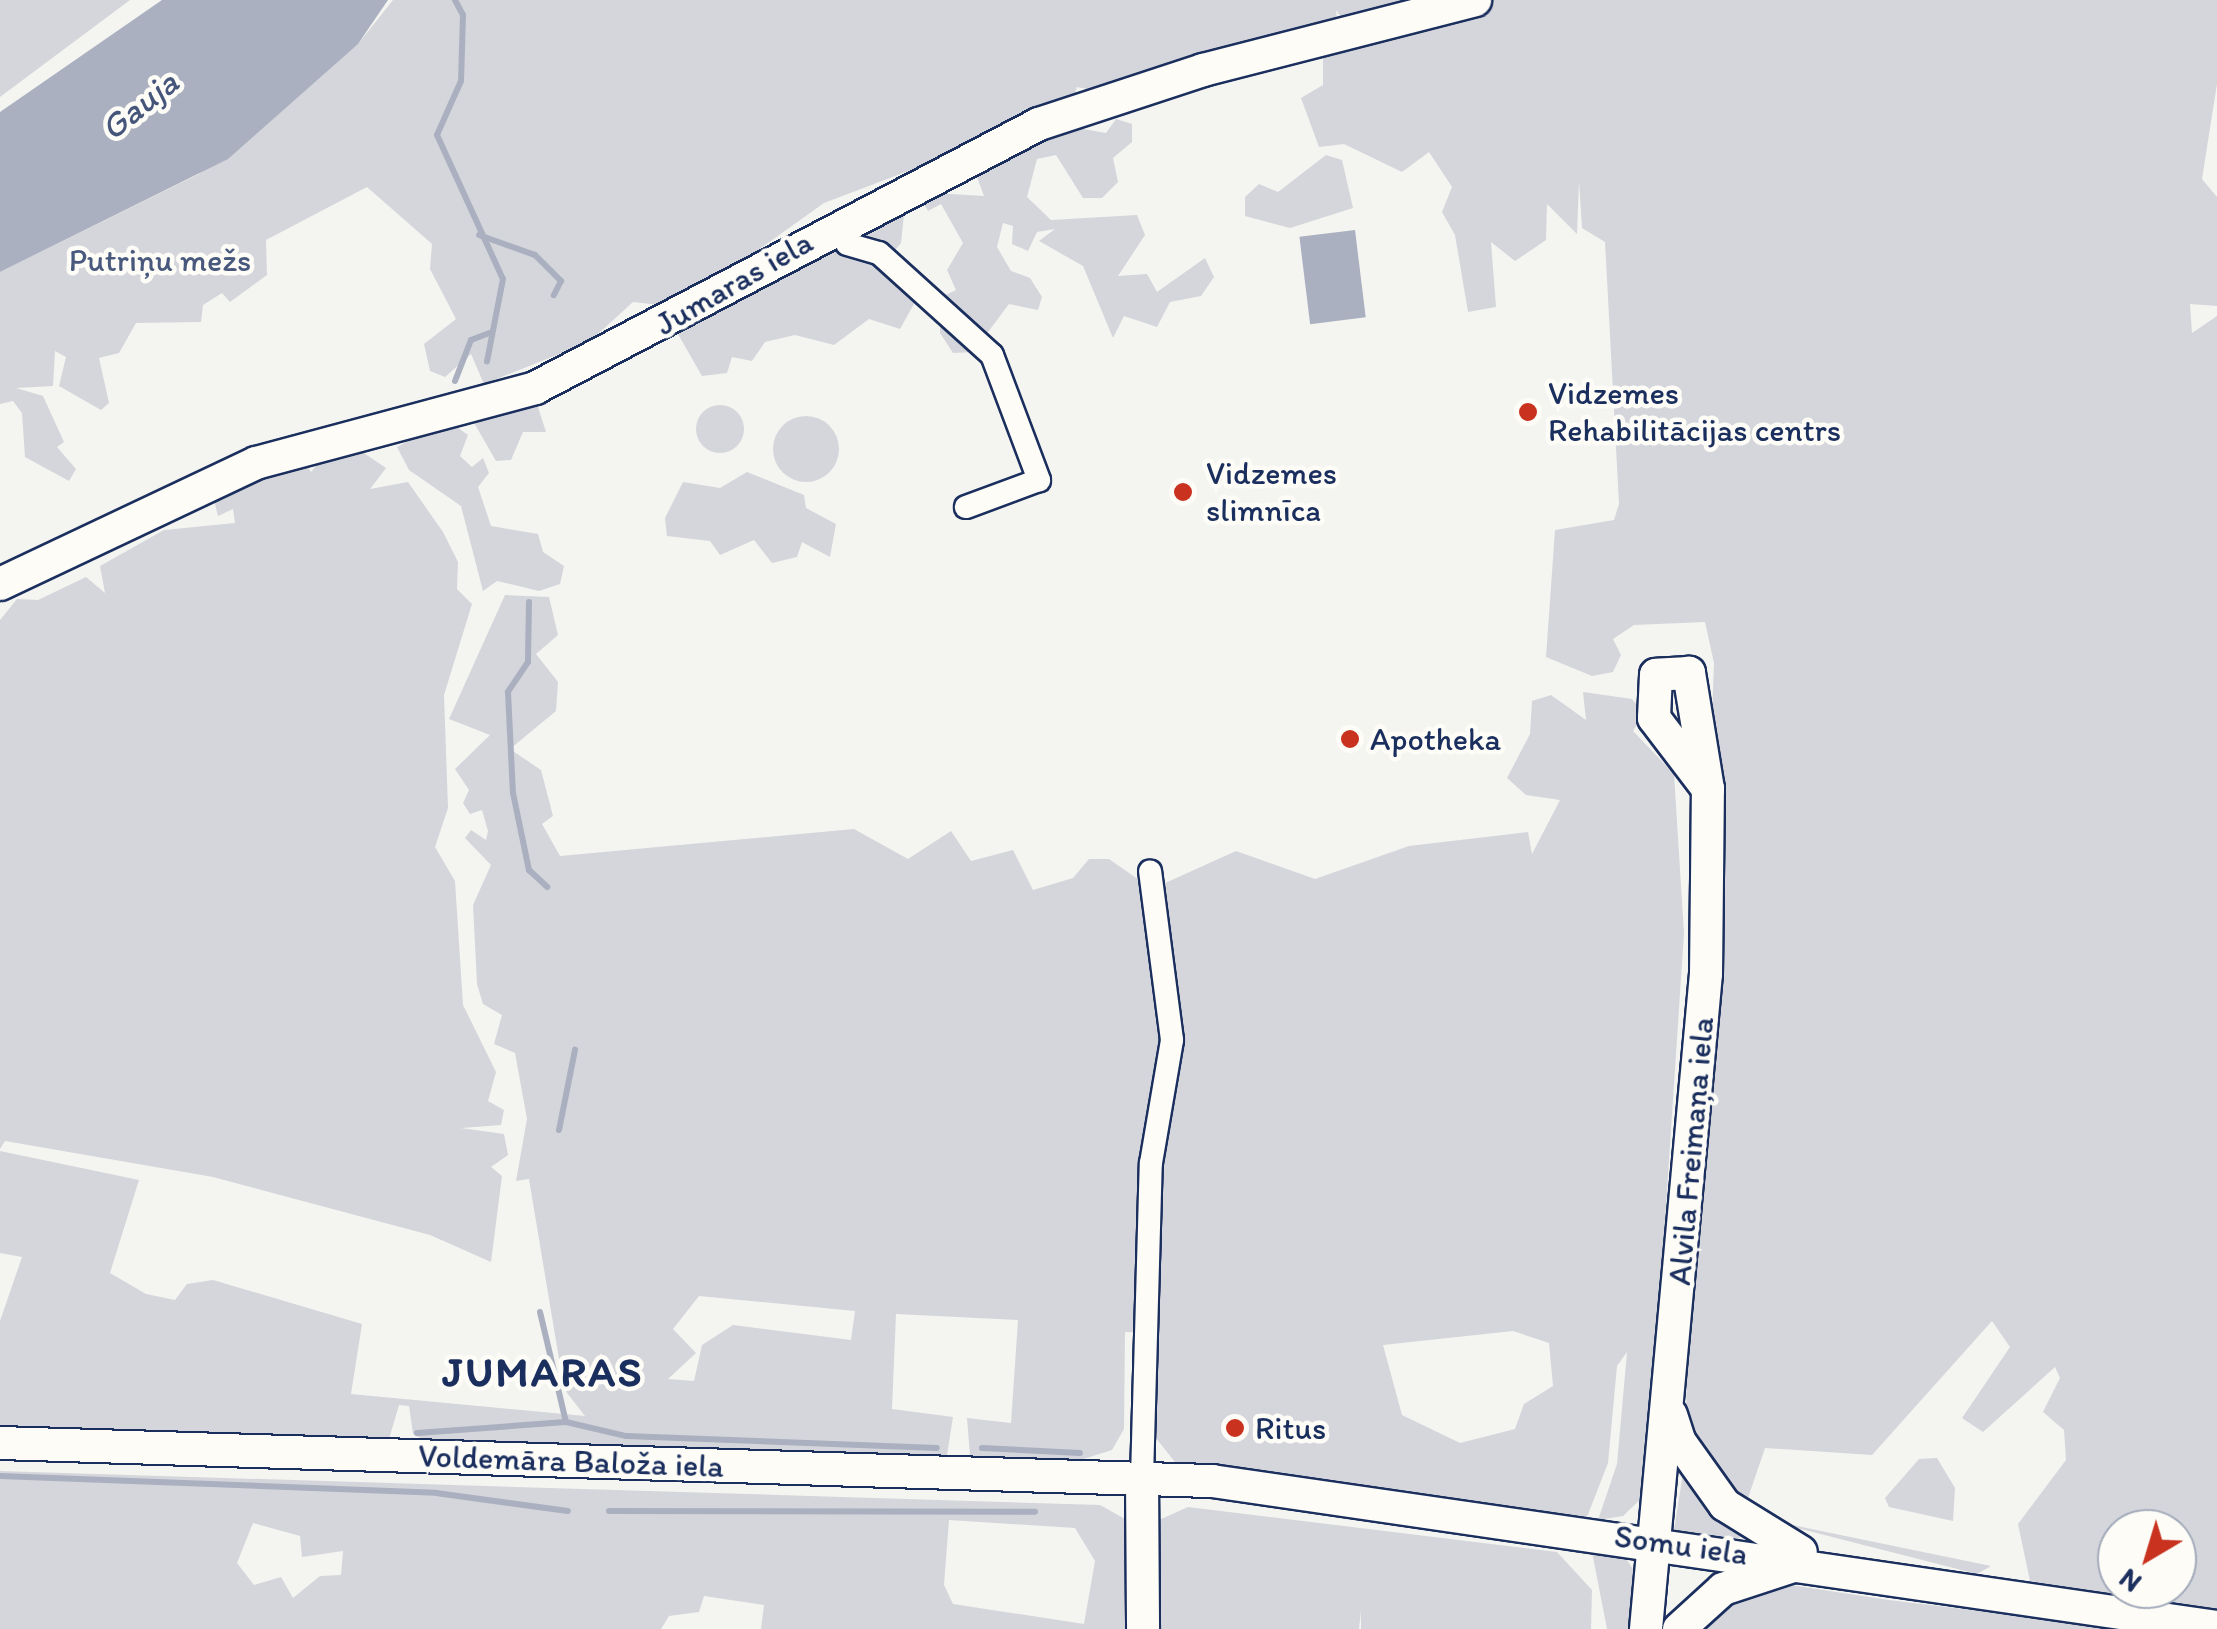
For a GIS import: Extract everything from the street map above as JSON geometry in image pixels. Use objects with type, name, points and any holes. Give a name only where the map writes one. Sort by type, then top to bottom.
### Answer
[{"type":"street","name":"Jumaras iela","points":[[0,584],[256,463],[535,388],[1040,124],[1204,70],[1475,0]]},
{"type":"street","points":[[848,244],[879,254],[992,355],[1039,480],[966,507]]},
{"type":"street","name":"Alvila Freimaņa iela","points":[[1646,1629],[1706,974],[1708,789],[1689,673]]},
{"type":"street","points":[[1143,1629],[1142,1478],[1151,1164],[1172,1040],[1150,870]]},
{"type":"street","points":[[1669,1406],[1700,1475],[1751,1528],[1872,1574]]},
{"type":"street","name":"Voldemāra Baloža iela","points":[[0,1443],[1142,1478]]},
{"type":"street","name":"Somu iela","points":[[1142,1478],[1805,1562],[2175,1625],[2217,1627]]},
{"type":"street","points":[[1679,1629],[1723,1589],[1805,1562]]},
{"type":"green space","points":[[0,0],[130,0],[0,97]]},
{"type":"green space","name":"Putriņu mežs","points":[[393,0],[1443,0],[1347,27],[1336,10],[1338,27],[1102,92],[1077,87],[1069,110],[824,203],[678,307],[633,302],[589,342],[484,384],[471,354],[445,377],[430,371],[424,344],[456,319],[430,269],[432,244],[367,187],[266,240],[267,275],[230,302],[222,293],[203,305],[201,322],[136,323],[119,353],[99,358],[109,403],[101,410],[59,386],[66,357],[55,351],[53,386],[16,388],[43,396],[64,442],[57,447],[76,469],[69,481],[25,457],[22,413],[13,401],[0,404],[0,272],[199,174],[358,44]]},
{"type":"green space","points":[[1488,0],[2217,0],[2217,84],[2202,179],[2217,197],[2217,306],[2190,304],[2192,333],[2217,316],[2217,1615],[2184,1609],[2197,1609],[2197,1509],[2097,1509],[2097,1593],[2030,1581],[2018,1524],[2066,1460],[2064,1430],[2043,1412],[2060,1378],[2055,1367],[1983,1432],[1962,1418],[2010,1347],[1992,1321],[1872,1455],[1765,1448],[1748,1498],[1738,1498],[1685,1432],[1714,663],[1705,622],[1634,625],[1613,639],[1621,655],[1613,672],[1592,676],[1546,657],[1555,530],[1614,520],[1619,504],[1605,242],[1582,228],[1579,181],[1577,234],[1547,204],[1546,240],[1515,261],[1491,242],[1496,307],[1468,312],[1455,235],[1442,212],[1452,187],[1429,152],[1402,172],[1344,144],[1319,147],[1301,98],[1323,85],[1323,44]]},
{"type":"green space","points":[[1116,119],[1132,124],[1132,142],[1113,158],[1118,182],[1102,198],[1083,198],[1056,155],[1037,159],[1027,197],[1051,220],[1137,215],[1145,235],[1118,276],[1147,274],[1157,292],[1205,258],[1214,277],[1201,296],[1170,302],[1157,327],[1124,316],[1113,338],[1083,266],[1039,241],[1055,229],[1037,232],[1028,251],[1012,244],[1013,226],[1003,223],[997,247],[1011,271],[1030,278],[1042,297],[1038,310],[1009,304],[973,352],[953,353],[940,333],[940,298],[956,290],[947,270],[963,243],[941,204],[928,211],[917,192],[984,196],[974,169],[1055,124],[1106,133]]},
{"type":"green space","points":[[1326,155],[1342,160],[1353,208],[1290,228],[1245,216],[1245,197],[1259,184],[1278,192]]},
{"type":"green space","points":[[906,196],[901,243],[887,260],[919,295],[900,329],[869,319],[834,345],[795,335],[765,342],[752,361],[732,357],[727,373],[702,376],[671,322],[811,223]]},
{"type":"green space","points":[[537,404],[546,432],[523,432],[511,460],[496,461],[473,421]]},
{"type":"green space","points":[[720,405],[737,412],[744,429],[737,446],[720,453],[703,446],[696,429],[703,412]]},
{"type":"green space","points":[[806,416],[829,426],[839,449],[829,472],[806,482],[783,472],[773,449],[783,426]]},
{"type":"green space","points":[[447,420],[468,435],[460,456],[472,467],[483,458],[489,473],[478,487],[491,526],[538,534],[543,552],[564,566],[560,584],[539,591],[497,581],[483,591],[461,506],[409,470],[397,447]]},
{"type":"green space","points":[[355,447],[386,468],[370,489],[408,482],[443,532],[458,562],[457,589],[472,604],[444,695],[448,808],[435,847],[455,881],[463,1005],[496,1072],[488,1101],[504,1110],[501,1125],[461,1128],[504,1134],[508,1155],[491,1167],[502,1176],[491,1262],[430,1235],[213,1177],[5,1141],[0,1149],[0,620],[17,599],[38,600],[86,577],[105,593],[100,566],[164,530],[235,523],[233,509],[218,516],[212,492],[302,458],[311,472],[327,453]]},
{"type":"green space","points":[[747,472],[804,495],[806,508],[836,524],[830,557],[802,542],[797,557],[772,563],[754,540],[720,555],[710,541],[667,536],[665,518],[683,482],[720,488]]},
{"type":"green space","points":[[505,595],[549,597],[558,635],[536,654],[558,682],[556,711],[510,749],[541,770],[553,816],[542,824],[560,856],[854,829],[908,859],[951,831],[971,861],[1013,850],[1033,890],[1073,878],[1089,859],[1109,859],[1152,889],[1236,851],[1315,879],[1409,846],[1528,832],[1532,854],[1560,800],[1526,795],[1507,778],[1530,734],[1532,701],[1551,695],[1586,720],[1583,692],[1632,699],[1644,713],[1633,731],[1674,774],[1684,933],[1647,1493],[1623,1516],[1598,1520],[1617,1464],[1627,1352],[1617,1366],[1608,1463],[1587,1517],[1175,1462],[1152,1433],[1152,1333],[1125,1332],[1124,1429],[1112,1450],[1080,1460],[970,1456],[967,1418],[1011,1423],[1018,1320],[896,1314],[892,1409],[953,1417],[947,1455],[429,1442],[413,1434],[409,1406],[399,1405],[389,1439],[0,1431],[0,1321],[22,1257],[0,1253],[0,1151],[139,1180],[110,1273],[146,1294],[175,1300],[187,1284],[213,1280],[362,1324],[351,1394],[585,1416],[564,1389],[529,1179],[516,1181],[527,1119],[515,1053],[494,1044],[502,1015],[483,1004],[477,984],[473,905],[491,865],[465,838],[471,830],[486,840],[488,831],[482,810],[470,814],[463,803],[469,790],[455,769],[490,735],[449,719]],"holes":[[[699,1296],[855,1311],[851,1340],[733,1325],[702,1345],[694,1381],[668,1379],[696,1353],[673,1329]],[[1513,1331],[1549,1343],[1553,1386],[1524,1404],[1515,1429],[1460,1443],[1402,1415],[1383,1345]]]},
{"type":"green space","points":[[1937,1458],[1955,1488],[1953,1521],[1889,1507],[1885,1498],[1919,1459]]},
{"type":"green space","points":[[1684,1467],[1741,1536],[1736,1541],[1674,1530]]},
{"type":"green space","points":[[0,1471],[1100,1505],[1125,1519],[1130,1629],[761,1629],[764,1605],[704,1596],[699,1612],[669,1616],[661,1629],[0,1629]],"holes":[[[949,1520],[1075,1528],[1095,1561],[1084,1624],[953,1604],[944,1585]],[[253,1523],[300,1536],[302,1557],[343,1551],[341,1575],[320,1576],[293,1598],[281,1577],[254,1585],[237,1563]]]},
{"type":"green space","points":[[1188,1507],[1557,1552],[1592,1590],[1591,1629],[1361,1629],[1361,1611],[1359,1629],[1160,1629],[1159,1520]]},
{"type":"green space","points":[[1758,1518],[1991,1566],[1977,1574]]},
{"type":"green space","points":[[1592,1552],[1625,1557],[1636,1574],[1631,1629],[1607,1629]]},
{"type":"green space","points":[[1784,1584],[2125,1629],[1692,1629],[1745,1590]]},
{"type":"water","name":"Gauja","points":[[162,0],[388,0],[358,44],[228,159],[0,272],[0,112]]},
{"type":"water","points":[[1355,230],[1366,317],[1310,324],[1299,237]]},
{"type":"waterway","points":[[455,0],[463,15],[461,81],[437,135],[503,279],[487,361]]},
{"type":"waterway","points":[[479,235],[535,255],[561,281],[554,295]]},
{"type":"waterway","points":[[455,381],[471,340],[489,333]]},
{"type":"waterway","points":[[529,602],[528,662],[508,692],[513,793],[529,870],[547,887]]},
{"type":"waterway","points":[[559,1130],[575,1050]]},
{"type":"waterway","points":[[540,1312],[566,1422]]},
{"type":"waterway","points":[[417,1433],[566,1422],[626,1436],[937,1448]]},
{"type":"waterway","points":[[982,1448],[1080,1453]]},
{"type":"waterway","points":[[0,1476],[436,1493],[568,1511]]},
{"type":"waterway","points":[[609,1511],[1035,1512]]},
{"type":"place","name":"Vidzemes Rehabilitācijas centrs","points":[[1528,412]]},
{"type":"place","name":"Vidzemes slimnīca","points":[[1183,492]]},
{"type":"place","name":"Apotheka","points":[[1350,739]]},
{"type":"place","name":"Ritus","points":[[1235,1428]]},
{"type":"district","name":"JUMARAS","points":[[543,1372]]}]
